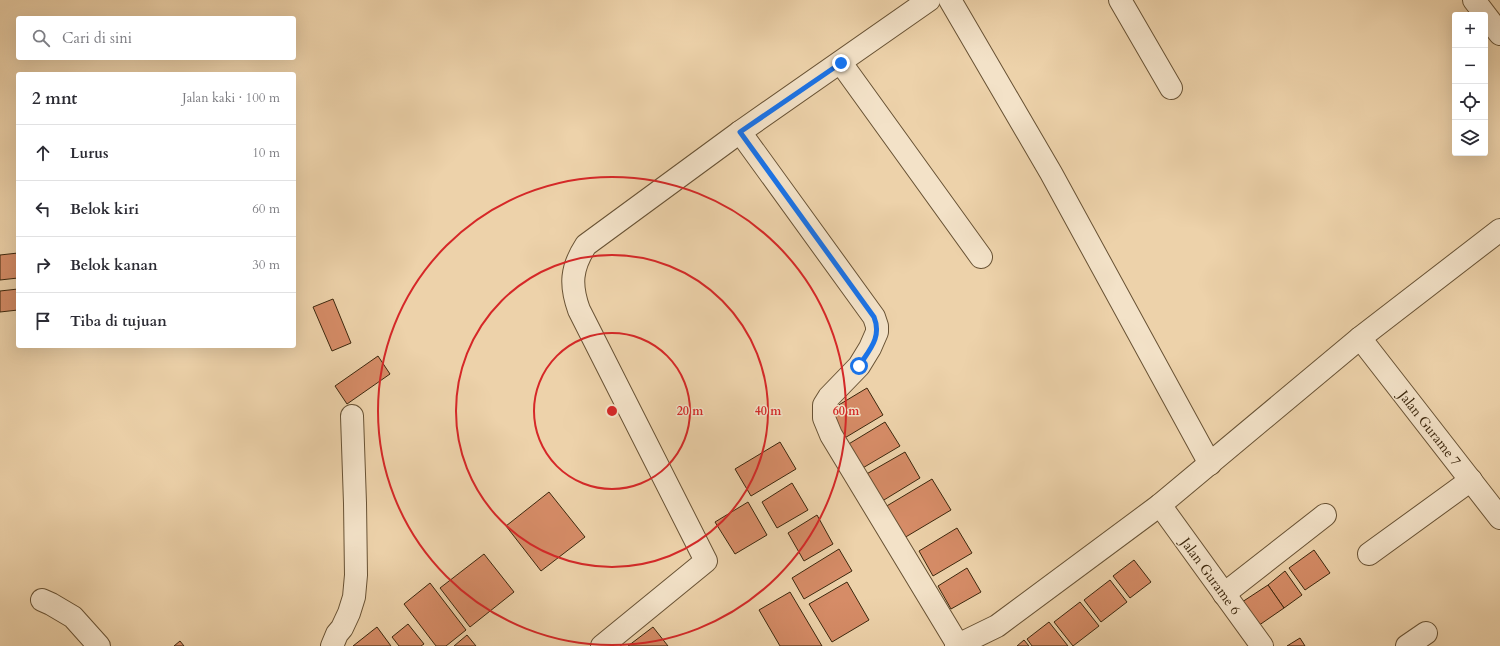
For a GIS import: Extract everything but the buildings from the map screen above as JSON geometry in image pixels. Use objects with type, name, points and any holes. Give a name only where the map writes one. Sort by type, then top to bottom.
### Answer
[{"type":"street","points":[[602,646],[706,561],[579,310],[574,297],[573,284],[574,269],[578,258],[586,246],[740,132],[841,63],[929,0]]},
{"type":"street","points":[[950,0],[1051,173],[1210,464]]},
{"type":"street","points":[[1120,0],[1171,88]]},
{"type":"street","points":[[1474,0],[1500,34]]},
{"type":"street","points":[[841,63],[981,257]]},
{"type":"street","points":[[740,132],[874,317],[877,326],[874,340],[859,366],[829,397],[824,405],[824,418],[831,435],[957,645],[1003,622],[1160,506],[1360,338],[1500,230]]},
{"type":"street","name":"Jalan Gurame 7","points":[[1360,338],[1500,518]]},
{"type":"street","points":[[332,646],[349,613],[354,597],[356,575],[352,416]]},
{"type":"street","points":[[1369,554],[1471,480]]},
{"type":"street","name":"Jalan Gurame 6","points":[[1160,506],[1262,646]]},
{"type":"street","points":[[1224,594],[1325,515]]},
{"type":"street","points":[[42,600],[73,617],[99,646]]},
{"type":"street","points":[[1407,646],[1426,633]]},
{"type":"route","points":[[841,63],[740,132],[874,317],[877,332],[870,348],[859,366]]}]
